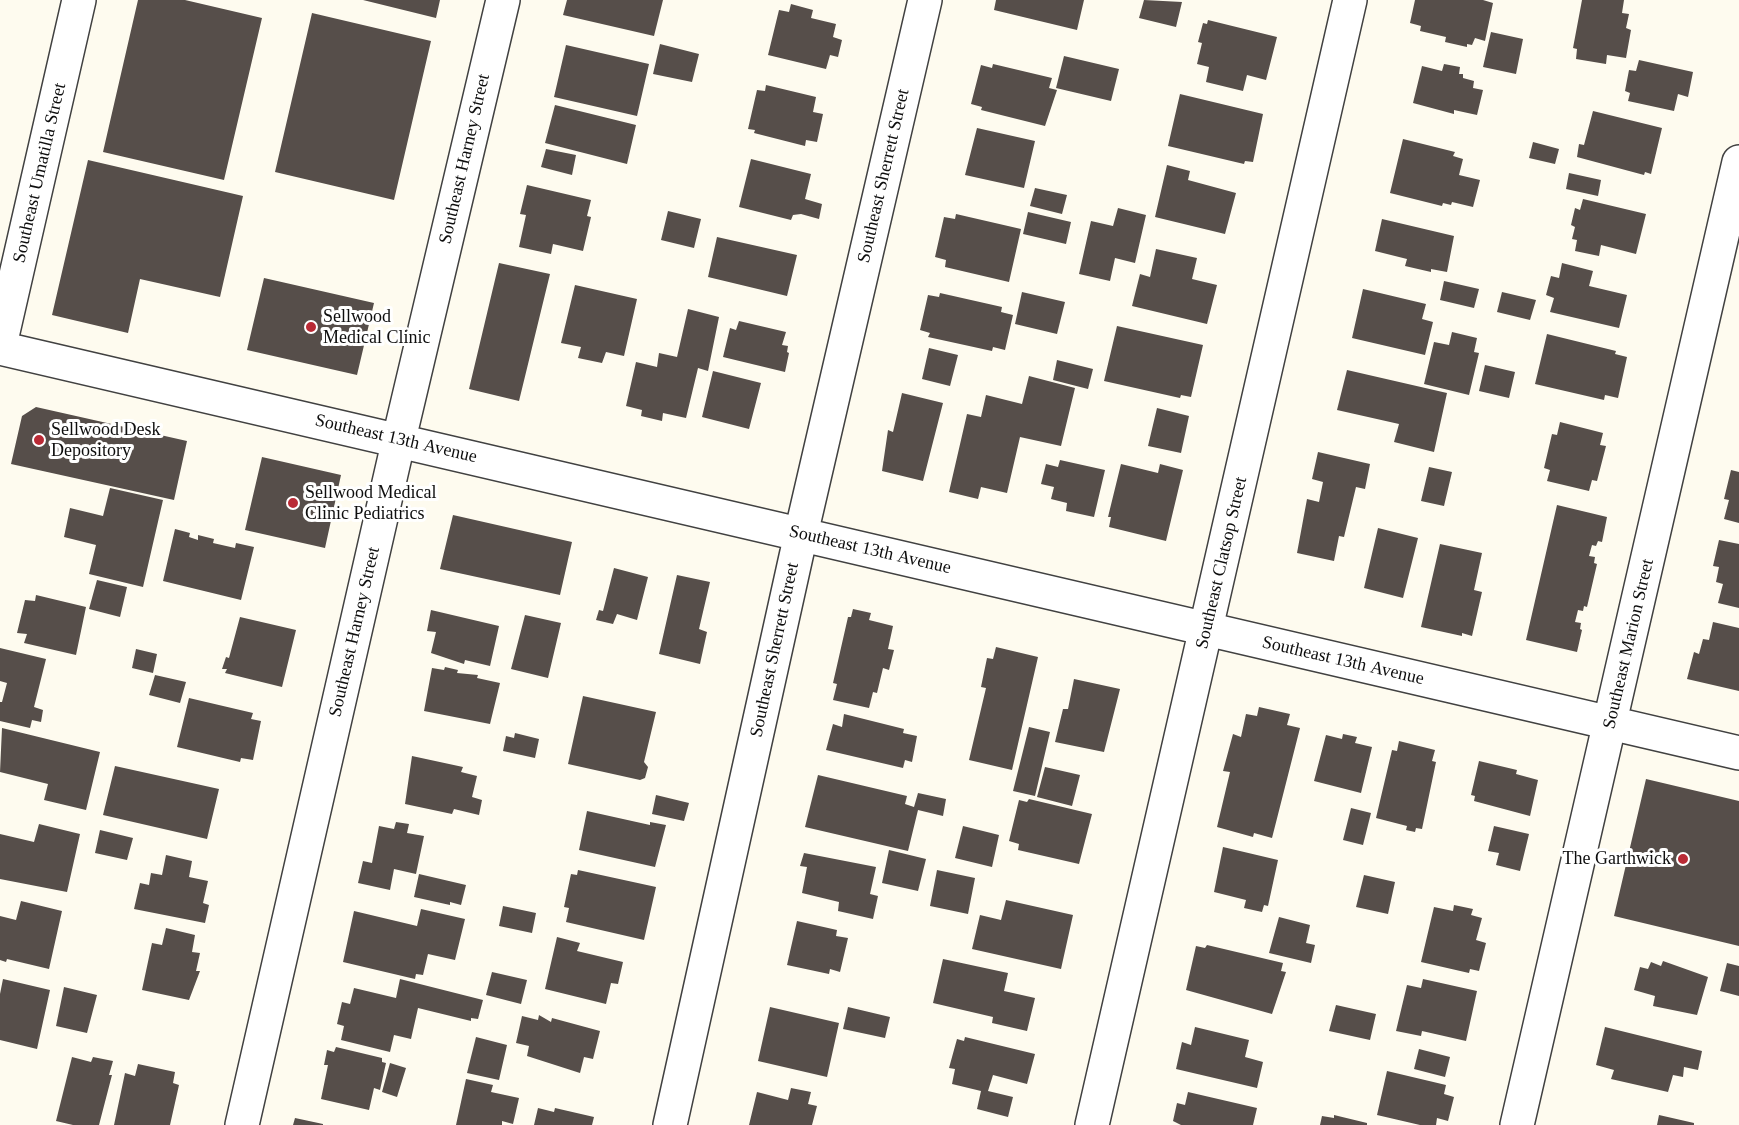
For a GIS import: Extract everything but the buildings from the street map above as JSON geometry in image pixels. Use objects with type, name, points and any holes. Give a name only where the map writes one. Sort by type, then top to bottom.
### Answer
[{"type":"street","name":"Southeast Umatilla Street","points":[[0,347],[79,0]]},
{"type":"street","name":"Southeast Harney Street","points":[[242,1125],[399,440],[503,0]]},
{"type":"street","name":"Southeast Sherrett Street","points":[[670,1125],[801,534],[926,0]]},
{"type":"street","name":"Southeast Clatsop Street","points":[[1092,1125],[1350,0]]},
{"type":"street","name":"Southeast Marion Street","points":[[1517,1125],[1739,162]]},
{"type":"street","name":"Southeast 13th Avenue","points":[[0,347],[1739,753]]},
{"type":"place","name":"Sellwood Medical Clinic","points":[[311,327]]},
{"type":"place","name":"Sellwood Desk Depository","points":[[39,440]]},
{"type":"place","name":"Sellwood Medical Clinic Pediatrics","points":[[293,503]]},
{"type":"place","name":"The Garthwick","points":[[1683,859]]}]
